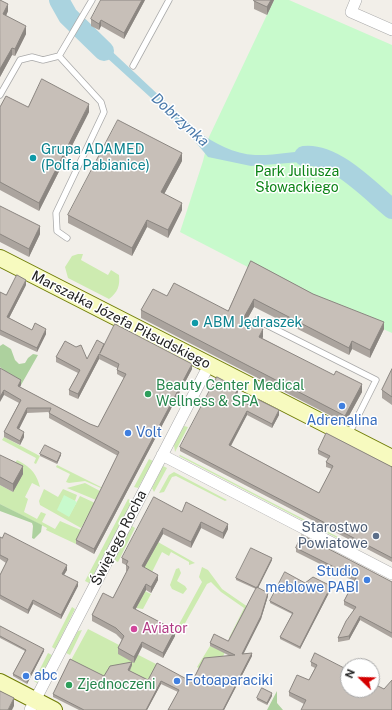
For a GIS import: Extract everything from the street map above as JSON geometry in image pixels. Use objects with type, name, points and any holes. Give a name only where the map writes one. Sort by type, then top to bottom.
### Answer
[{"type":"street","points":[[356,0],[351,12],[392,30]]},
{"type":"street","name":"Marszałka Józefa Piłsudskiego","points":[[0,258],[392,458]]},
{"type":"street","name":"Świętego Rocha","points":[[32,705],[209,365]]},
{"type":"street","points":[[162,455],[392,574]]},
{"type":"street","points":[[0,682],[32,705],[54,710]]},
{"type":"lane","points":[[0,95],[20,60],[32,57],[43,60],[59,56],[70,40],[92,0]]},
{"type":"lane","points":[[133,66],[169,0]]},
{"type":"lane","points":[[59,56],[101,102],[104,112],[56,213],[58,231],[67,238]]},
{"type":"lane","points":[[257,320],[376,380],[348,436]]},
{"type":"green space","name":"Park Juliusza Słowackiego","points":[[274,0],[289,0],[392,45],[392,333],[271,279],[180,232],[203,161],[209,137]]},
{"type":"green space","points":[[83,254],[81,260],[108,275],[111,270],[119,275],[118,288],[109,299],[68,278],[65,267],[72,256]]},
{"type":"green space","points":[[3,344],[11,349],[15,360],[19,364],[25,363],[33,354],[38,355],[21,385],[0,367],[0,346]]},
{"type":"green space","points":[[184,426],[188,427],[175,452],[174,445]]},
{"type":"green space","points":[[4,437],[40,456],[36,464],[34,463],[36,458],[2,440]]},
{"type":"green space","points":[[180,455],[338,537],[337,538],[179,456]]},
{"type":"green space","points":[[149,459],[153,461],[138,488],[134,487]]},
{"type":"green space","points":[[17,460],[32,470],[37,477],[40,487],[32,483],[25,497],[28,499],[24,512],[37,519],[41,512],[46,514],[42,522],[55,529],[60,521],[83,531],[76,544],[46,530],[47,528],[0,504],[0,485],[13,492],[11,469]]},
{"type":"green space","points":[[57,465],[103,489],[85,481],[66,482],[70,474],[56,467]]},
{"type":"green space","points":[[163,466],[167,468],[154,492],[152,488]]},
{"type":"green space","points":[[174,472],[227,500],[225,501],[176,476],[172,477],[164,492],[159,493],[169,475]]},
{"type":"green space","points":[[85,483],[100,491],[96,500],[67,488]]},
{"type":"green space","points":[[44,489],[58,497],[63,489],[77,495],[75,501],[64,496],[69,516],[80,496],[95,503],[81,528],[40,505],[39,501]]},
{"type":"green space","points":[[64,495],[77,502],[69,517],[57,510]]},
{"type":"green space","points":[[128,499],[132,501],[89,583],[85,581]]},
{"type":"green space","points":[[0,504],[42,525],[41,532],[34,539],[32,538],[32,523],[0,511]]},
{"type":"green space","points":[[132,526],[135,528],[118,562],[114,560]]},
{"type":"green space","points":[[158,542],[195,563],[189,565],[189,562],[171,552],[169,556],[162,552],[152,572],[144,568]]},
{"type":"green space","points":[[202,567],[208,570],[222,589],[248,607],[231,638],[229,638],[244,608],[221,592],[211,582],[207,584],[179,634],[177,633],[174,636],[169,628],[174,624],[178,626],[202,582],[199,577]]},
{"type":"green space","points":[[179,568],[181,573],[177,581],[187,589],[183,594],[172,589],[170,585],[176,569]]},
{"type":"green space","points":[[145,591],[151,594],[143,609],[136,608]]},
{"type":"green space","points":[[72,607],[75,609],[55,649],[52,647]]},
{"type":"green space","points":[[88,629],[156,664],[157,666],[147,686],[104,679],[70,662]]},
{"type":"green space","points":[[82,630],[70,655],[66,653],[78,631]]},
{"type":"green space","points":[[210,646],[225,652],[222,659],[200,669],[197,667]]},
{"type":"green space","points":[[48,653],[52,655],[37,683],[34,681]]},
{"type":"green space","points":[[277,691],[277,703],[283,710],[267,710]]},
{"type":"water","points":[[87,28],[198,132],[211,140],[239,153],[255,155],[303,151],[323,151],[333,153],[327,166],[301,162],[251,166],[208,157],[183,127],[83,36]]},
{"type":"water","points":[[338,156],[392,198],[392,215],[334,168]]},
{"type":"building","points":[[0,0],[8,4],[3,14],[26,26],[15,49],[12,48],[0,69]]},
{"type":"building","points":[[101,0],[142,0],[124,33],[101,20],[99,24],[91,19]]},
{"type":"building","points":[[254,0],[271,0],[267,7]]},
{"type":"building","name":"Grupa ADAMED (Polfa Pabianice)","points":[[42,79],[89,104],[39,203],[0,182],[0,107],[6,96],[28,107]]},
{"type":"building","points":[[118,120],[182,153],[161,192],[182,203],[168,230],[147,220],[132,248],[68,215]]},
{"type":"building","points":[[0,206],[40,226],[29,249],[0,234]]},
{"type":"building","points":[[251,261],[313,294],[384,322],[370,350],[352,341],[349,348],[254,299],[243,319],[263,329],[259,337],[334,375],[336,371],[362,384],[345,416],[141,310],[153,289],[167,296],[174,283],[228,311]]},
{"type":"building","points":[[17,275],[26,280],[7,317],[32,330],[35,323],[46,329],[37,348],[0,330],[0,292],[6,295]]},
{"type":"building","points":[[115,324],[192,364],[94,549],[76,540],[119,452],[49,413],[51,408],[27,408],[17,428],[24,432],[20,441],[4,432],[21,400],[4,390],[0,397],[0,368],[21,380],[18,386],[98,427],[126,374],[117,370],[119,364],[99,354],[78,394],[69,390],[80,370],[56,357],[65,341],[76,347],[81,345],[87,359],[97,340],[104,344],[100,353]]},
{"type":"building","points":[[392,369],[392,397],[382,390]]},
{"type":"building","points":[[217,377],[238,388],[234,397],[249,405],[253,397],[279,410],[272,424],[247,411],[229,445],[319,493],[333,466],[326,462],[330,456],[318,450],[326,433],[392,467],[392,558],[180,447]]},
{"type":"building","points":[[45,445],[61,453],[57,462],[40,454]]},
{"type":"building","points":[[0,455],[23,466],[13,484],[0,477]]},
{"type":"building","points":[[154,497],[182,512],[186,502],[228,524],[223,533],[201,522],[191,542],[163,528],[142,566],[158,575],[151,587],[146,584],[133,608],[175,630],[163,653],[142,642],[134,657],[118,648],[124,636],[116,628],[92,615],[103,593],[113,598],[129,567],[126,565],[128,561],[122,558]]},
{"type":"building","points":[[5,533],[67,565],[62,574],[78,582],[61,615],[33,600],[28,610],[0,595],[0,575],[8,559],[0,555],[0,537],[2,538]]},
{"type":"building","points":[[302,535],[392,582],[392,633],[360,616],[349,636],[338,638],[346,621],[356,607],[344,601],[356,578],[296,548]]},
{"type":"building","points":[[251,548],[272,558],[257,588],[236,578]]},
{"type":"building","points":[[285,572],[305,583],[313,577],[331,586],[300,647],[280,637],[293,613],[270,601]]},
{"type":"building","points":[[257,587],[268,593],[261,616],[242,654],[252,653],[223,710],[168,710],[179,690],[161,681],[146,710],[84,710],[53,694],[70,659],[104,676],[110,666],[132,662],[128,670],[148,680],[157,663],[192,682],[204,658],[235,655],[210,643],[214,634],[228,641]]},
{"type":"building","points":[[0,626],[44,649],[27,681],[13,674],[26,650],[0,636]]},
{"type":"building","points":[[315,653],[340,666],[340,698],[380,698],[380,687],[384,689],[392,680],[392,710],[301,710],[306,700],[289,692],[297,675],[309,680],[317,665],[311,662]]},
{"type":"building","points":[[262,688],[272,693],[267,703],[257,698]]},
{"type":"building","points":[[0,691],[14,698],[8,710],[0,710]]},
{"type":"waterway","name":"Dobrzynka","points":[[59,0],[68,16],[104,51]]},
{"type":"waterway","name":"Dobrzynka","points":[[304,156],[315,156],[339,166],[351,174],[392,209]]},
{"type":"place","name":"Grupa ADAMED (Polfa Pabianice)","points":[[33,158]]},
{"type":"place","name":"ABM Jędraszek","points":[[195,323]]},
{"type":"place","name":"Beauty Center Medical Wellness & SPA","points":[[148,394]]},
{"type":"place","name":"Adrenalina","points":[[342,406]]},
{"type":"place","name":"Volt","points":[[128,433]]},
{"type":"place","name":"Starostwo Powiatowe","points":[[376,536]]},
{"type":"place","name":"Studio meblowe PABI","points":[[367,580]]},
{"type":"place","name":"Aviator","points":[[134,629]]},
{"type":"place","name":"abc","points":[[26,676]]},
{"type":"place","name":"Fotoaparaciki","points":[[177,681]]},
{"type":"place","name":"Zjednoczeni","points":[[69,685]]}]
